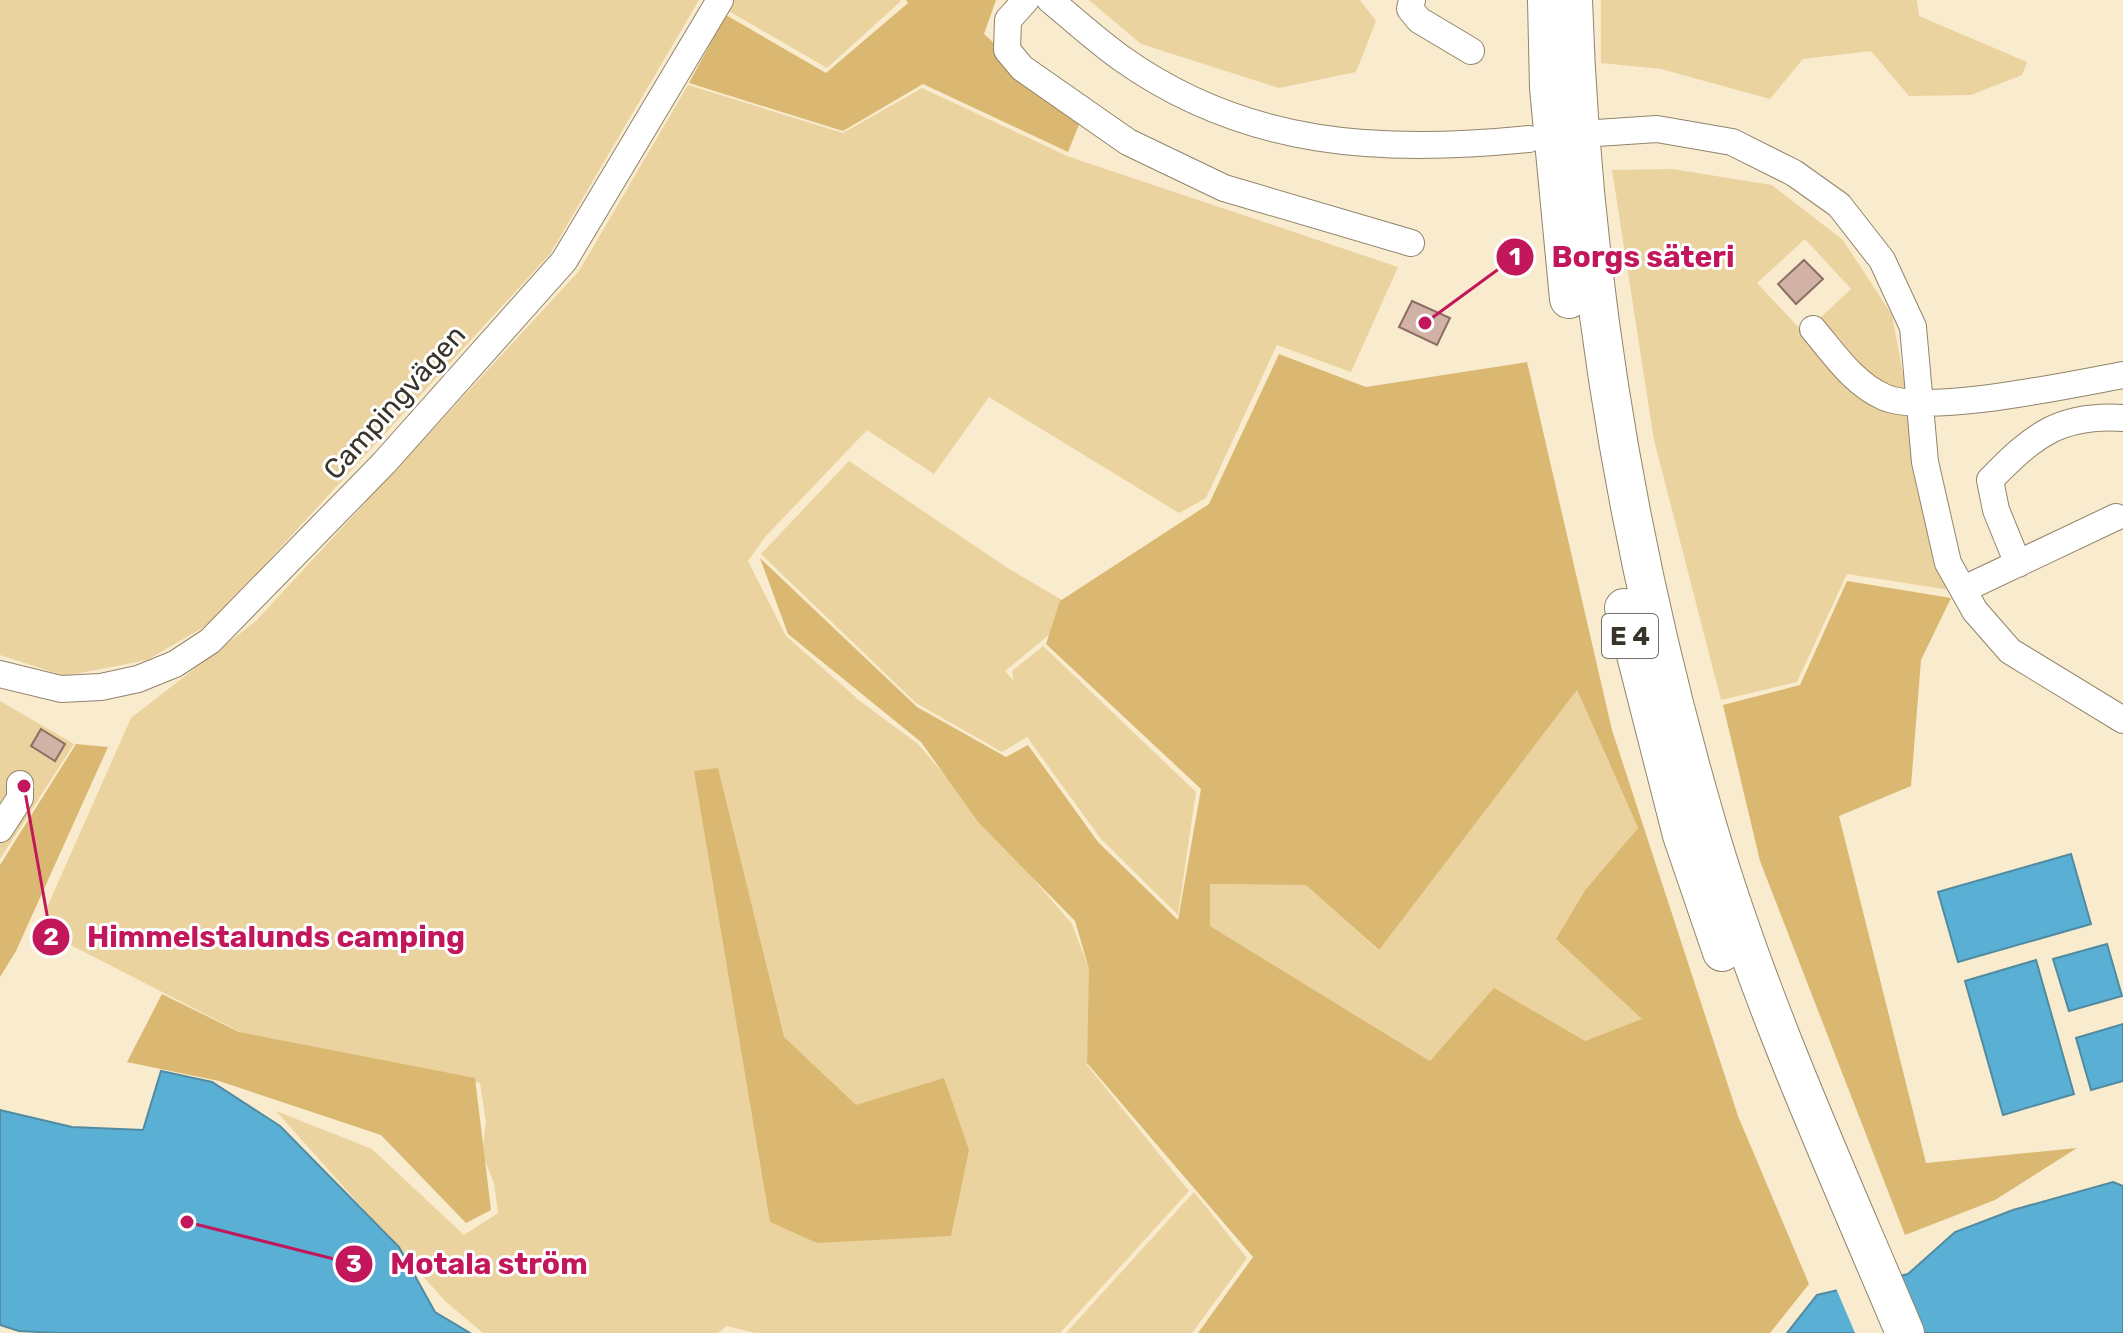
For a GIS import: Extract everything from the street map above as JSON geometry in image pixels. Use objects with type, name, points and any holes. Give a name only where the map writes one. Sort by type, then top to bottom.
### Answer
[{"type":"highway","name":"E 4","points":[[1547,0],[1549,88],[1570,308],[1604,514],[1636,663],[1682,835],[1739,1003],[1850,1237],[1905,1333]]},
{"type":"highway","name":"E 4","points":[[1573,0],[1576,91],[1596,304],[1630,510],[1662,657],[1709,830],[1850,1237],[1876,1333]]},
{"type":"street","name":"Campingvägen","points":[[0,674],[61,689],[101,687],[138,679],[175,664],[210,641],[384,463],[564,261],[720,0]]},
{"type":"street","points":[[1026,0],[1008,20],[1007,50],[1042,83],[1128,142],[1224,188],[1411,243]]},
{"type":"street","points":[[1050,0],[1122,59],[1189,97],[1275,131],[1368,146],[1455,146],[1529,139]]},
{"type":"street","points":[[1412,0],[1410,9],[1419,20],[1471,51]]},
{"type":"street","points":[[1597,133],[1657,129],[1732,142],[1794,173],[1839,205],[1882,260],[1913,327],[1922,401],[1925,462],[1948,563],[1975,611],[2010,651],[2123,720]]},
{"type":"street","points":[[1813,329],[1863,385],[1898,401],[2000,397],[2123,375]]},
{"type":"street","points":[[2018,564],[1996,510],[1990,480],[2026,442],[2059,425],[2088,416],[2123,418]]},
{"type":"street","points":[[1964,589],[2116,517]]},
{"type":"street","points":[[0,829],[20,798],[20,784]]},
{"type":"shaded area","points":[[0,0],[699,0],[550,254],[211,623],[147,660],[65,676],[0,655]]},
{"type":"shaded area","points":[[734,0],[901,1],[827,68],[727,10]]},
{"type":"shaded area","points":[[906,0],[996,0],[984,34],[1080,122],[1068,152],[923,84],[843,131],[689,83],[726,15],[826,73],[908,3]]},
{"type":"shaded area","points":[[1089,0],[1360,0],[1376,21],[1356,72],[1279,88],[1141,44]]},
{"type":"shaded area","points":[[1601,0],[1917,0],[1919,16],[2027,62],[2022,75],[1971,95],[1909,96],[1871,51],[1803,59],[1770,99],[1661,69],[1601,63]]},
{"type":"shaded area","points":[[688,85],[843,133],[922,88],[1067,156],[1398,267],[1351,372],[1277,345],[1206,498],[1179,513],[989,397],[934,474],[867,430],[766,536],[748,561],[786,636],[860,701],[918,744],[1072,924],[1090,971],[1087,1065],[1189,1191],[1060,1333],[755,1333],[727,1326],[718,1333],[483,1333],[446,1302],[276,1111],[372,1149],[464,1235],[498,1213],[494,1183],[482,1153],[486,1122],[480,1083],[242,1033],[59,939],[64,925],[45,912],[131,718],[256,621],[579,271]]},
{"type":"shaded area","points":[[1672,169],[1772,185],[1843,240],[1892,315],[1910,412],[1916,487],[1950,590],[1847,574],[1797,682],[1721,700],[1654,440],[1612,170]],"holes":[[[1805,239],[1851,289],[1804,333],[1757,283]]]},
{"type":"shaded area","points":[[1279,354],[1366,387],[1527,362],[1612,730],[1738,1116],[1809,1284],[1770,1333],[1198,1333],[1253,1257],[1087,1063],[1089,969],[1075,921],[979,823],[921,742],[788,634],[760,558],[917,707],[1006,757],[1028,745],[1098,842],[1178,920],[1201,789],[1046,644],[1060,601],[1209,504]],"holes":[[[1577,690],[1638,828],[1586,889],[1556,939],[1642,1019],[1585,1041],[1494,988],[1430,1061],[1210,926],[1210,884],[1306,885],[1379,950]]]},
{"type":"shaded area","points":[[849,461],[1006,567],[1079,610],[1005,671],[1014,681],[1012,671],[1043,646],[1196,792],[1178,915],[1101,839],[1027,737],[1002,752],[916,703],[761,554]]},
{"type":"shaded area","points":[[1847,581],[1951,598],[1921,660],[1911,786],[1839,816],[1926,1163],[2077,1148],[1995,1200],[1905,1235],[1760,861],[1723,705],[1800,685]]},
{"type":"shaded area","points":[[1577,690],[1638,828],[1586,889],[1617,994],[1643,1019],[1585,1042],[1495,989],[1430,1061],[1210,926],[1209,884],[1307,885],[1378,950]]},
{"type":"shaded area","points":[[0,701],[74,744],[0,859]]},
{"type":"shaded area","points":[[76,744],[108,747],[16,951],[0,977],[0,865]]},
{"type":"shaded area","points":[[718,768],[784,1037],[856,1105],[944,1078],[969,1150],[951,1236],[817,1243],[770,1222],[694,771]]},
{"type":"shaded area","points":[[162,994],[239,1032],[475,1078],[491,1210],[466,1223],[381,1135],[219,1081],[127,1062]]},
{"type":"shaded area","points":[[1194,1192],[1247,1258],[1192,1333],[1066,1333]]},
{"type":"water","points":[[2071,854],[2091,924],[1958,962],[1938,892]]},
{"type":"water","points":[[2107,944],[2122,996],[2069,1011],[2053,959]]},
{"type":"water","points":[[2036,960],[2074,1094],[2003,1115],[1965,981]]},
{"type":"water","points":[[2123,1024],[2123,1081],[2091,1090],[2076,1038]]},
{"type":"water","points":[[161,1071],[212,1082],[280,1126],[399,1247],[435,1312],[470,1333],[59,1333],[19,1331],[0,1325],[0,1110],[72,1127],[143,1130]]},
{"type":"water","points":[[2113,1182],[2123,1186],[2123,1333],[1787,1333],[1817,1295],[1908,1274],[1955,1232],[2013,1210]]},
{"type":"pier","points":[[1897,1272],[1923,1333],[1855,1333],[1835,1286]]},
{"type":"building","points":[[1804,260],[1823,279],[1796,304],[1778,284]]},
{"type":"building","points":[[1412,301],[1450,318],[1437,345],[1399,327]]},
{"type":"building","points":[[41,729],[65,744],[55,761],[31,746]]},
{"type":"place","name":"Borgs säteri","points":[[1425,323]]},
{"type":"place","name":"Himmelstalunds camping","points":[[24,786]]},
{"type":"place","name":"Motala ström","points":[[187,1222]]}]
